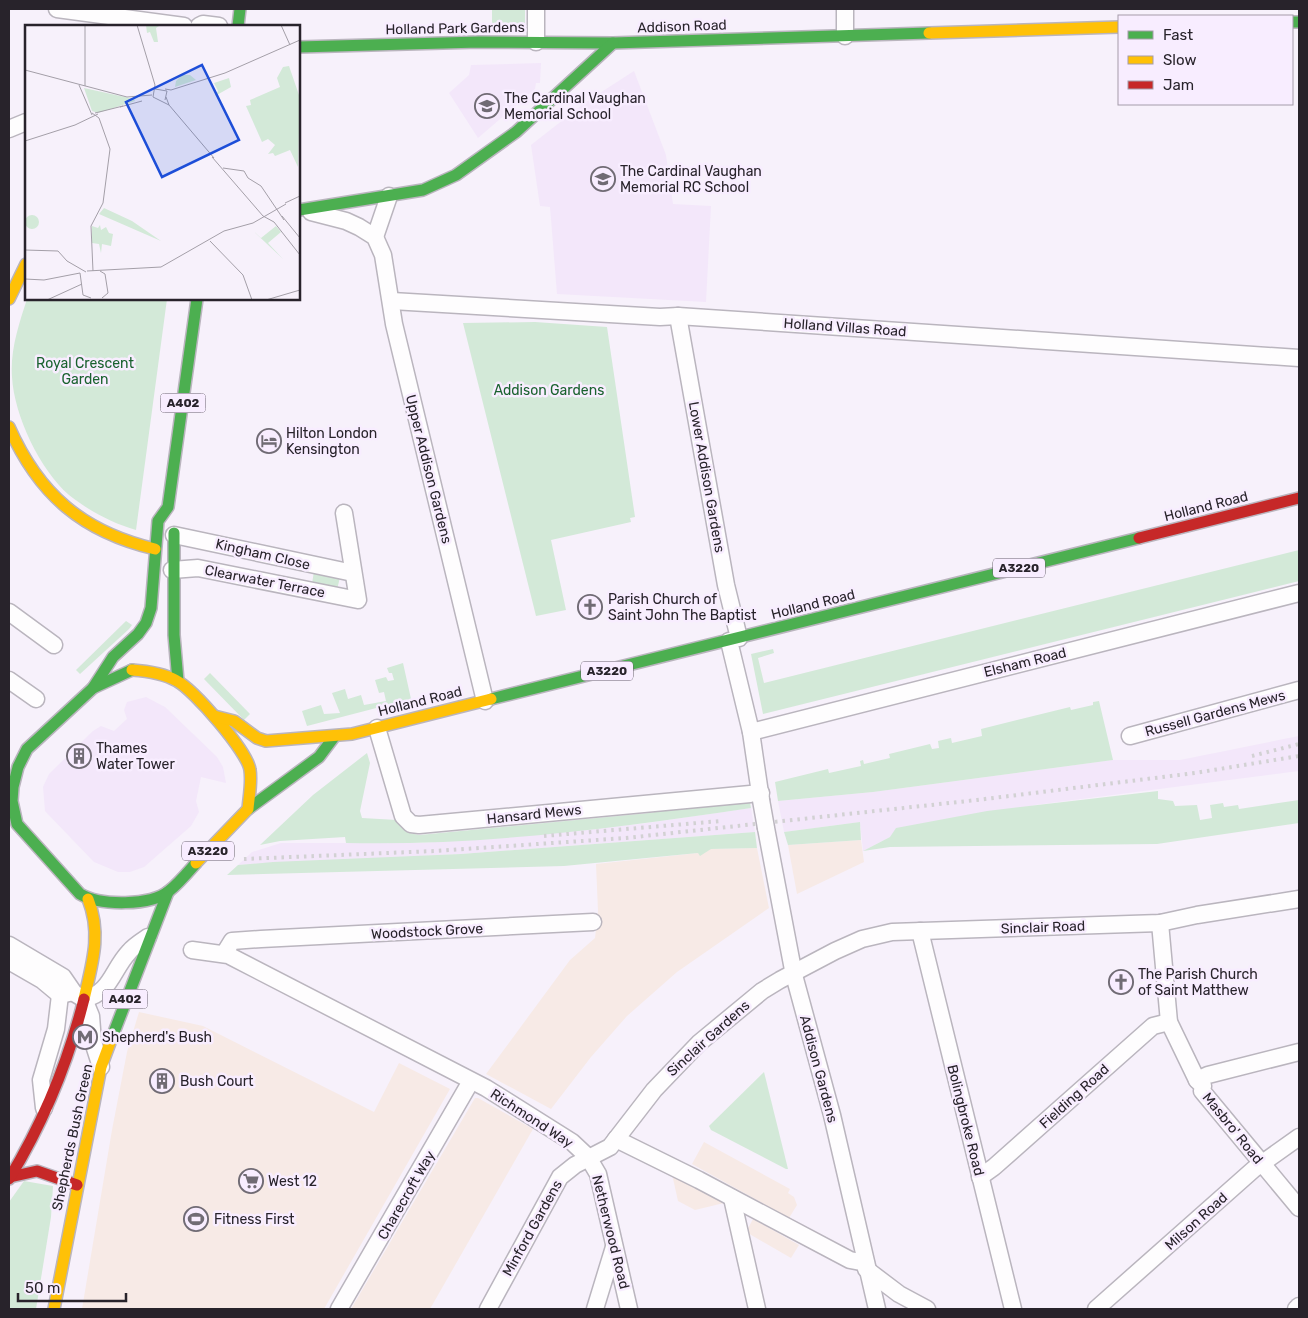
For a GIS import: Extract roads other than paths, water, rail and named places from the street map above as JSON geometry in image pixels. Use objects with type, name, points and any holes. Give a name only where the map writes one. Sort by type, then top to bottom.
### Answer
[{"type":"main road","points":[[238,25],[240,9]]},
{"type":"main road","name":"Addison Road","points":[[613,43],[1118,27]]},
{"type":"main road","name":"Holland Park Gardens","points":[[300,48],[536,42],[613,43]]},
{"type":"main road","points":[[301,210],[340,202],[423,190],[456,175],[516,132],[613,43]]},
{"type":"main road","points":[[9,299],[14,284],[25,266]]},
{"type":"main road","name":"A402","points":[[93,688],[113,657],[138,634],[146,623],[152,608],[158,521],[168,507],[197,300]]},
{"type":"main road","points":[[9,427],[16,447],[36,480],[70,512],[114,539],[155,549]]},
{"type":"main road","name":"Holland Road","points":[[214,716],[234,721],[266,742],[334,737],[734,640],[1299,498]]},
{"type":"main road","name":"A402","points":[[168,507],[175,519],[172,570],[174,647],[178,681]]},
{"type":"main road","name":"A3220","points":[[248,809],[251,772],[241,751],[214,716],[178,681],[153,672],[132,670],[93,688],[27,749],[18,766],[12,801],[13,823],[80,894],[88,899],[129,904],[168,892],[248,809],[319,756],[334,737]]},
{"type":"main road","points":[[11,751],[27,749]]},
{"type":"main road","name":"Shepherds Bush Green","points":[[54,1309],[101,1068],[168,892]]},
{"type":"main road","name":"A402","points":[[9,1178],[58,1087],[72,995],[97,930],[88,899]]},
{"type":"main road","points":[[9,1178],[28,1170],[40,1169],[77,1185]]},
{"type":"street","points":[[57,9],[87,15],[175,25]]},
{"type":"street","points":[[536,9],[536,42]]},
{"type":"street","points":[[845,9],[846,36]]},
{"type":"street","points":[[9,129],[25,122]]},
{"type":"street","points":[[301,210],[346,221],[375,237],[389,196]]},
{"type":"street","name":"Upper Addison Gardens","points":[[375,237],[383,255],[392,301],[394,324],[485,700]]},
{"type":"street","name":"Holland Villas Road","points":[[392,301],[678,316],[1299,358]]},
{"type":"street","name":"Lower Addison Gardens","points":[[678,316],[726,585],[766,828]]},
{"type":"street","points":[[344,512],[353,573]]},
{"type":"street","name":"Kingham Close","points":[[174,535],[353,573]]},
{"type":"street","name":"Clearwater Terrace","points":[[172,570],[198,568],[358,600],[353,573]]},
{"type":"street","name":"Elsham Road","points":[[751,732],[1299,593]]},
{"type":"street","points":[[9,612],[54,645]]},
{"type":"street","points":[[9,680],[36,699]]},
{"type":"street","name":"Russell Gardens Mews","points":[[1130,736],[1299,690]]},
{"type":"street","name":"Hansard Mews","points":[[377,728],[403,816],[411,824],[429,824],[679,799],[760,796]]},
{"type":"street","name":"Addison Gardens","points":[[766,828],[794,975],[832,1115],[877,1309]]},
{"type":"street","name":"Sinclair Road","points":[[794,975],[835,950],[892,932],[1160,923],[1197,915],[1299,899]]},
{"type":"street","name":"Woodstock Grove","points":[[224,954],[232,941],[594,922]]},
{"type":"street","name":"Masbro' Road","points":[[1160,923],[1169,1022],[1197,1080],[1203,1086],[1202,1091],[1299,1208]]},
{"type":"street","name":"Bolingbroke Road","points":[[920,931],[1013,1309]]},
{"type":"street","points":[[9,961],[72,995],[93,997],[107,987],[129,952],[153,932]]},
{"type":"street","points":[[252,968],[250,953],[261,939]]},
{"type":"street","points":[[9,945],[63,978],[72,995],[91,1016],[93,1042],[101,1068]]},
{"type":"street","name":"Richmond Way","points":[[192,950],[224,954],[471,1081],[572,1142],[588,1157],[603,1152],[616,1139]]},
{"type":"street","name":"Sinclair Gardens","points":[[616,1139],[654,1090],[699,1043],[762,991],[794,975]]},
{"type":"street","points":[[45,1113],[41,1080],[56,1029],[72,995]]},
{"type":"street","name":"Fielding Road","points":[[980,1177],[994,1167],[1153,1026],[1169,1022]]},
{"type":"street","points":[[1197,1080],[1208,1075],[1299,1052]]},
{"type":"street","name":"Charecroft Way","points":[[339,1309],[471,1081]]},
{"type":"street","name":"Milson Road","points":[[1096,1309],[1262,1163],[1299,1137]]},
{"type":"street","points":[[616,1139],[850,1260],[866,1266],[899,1294],[928,1309]]},
{"type":"street","name":"Netherwood Road","points":[[588,1157],[598,1174],[629,1309]]},
{"type":"street","name":"Minford Gardens","points":[[488,1309],[560,1177],[565,1171],[588,1157]]},
{"type":"street","points":[[732,1198],[757,1309]]},
{"type":"street","points":[[595,1309],[615,1243]]},
{"type":"street","points":[[882,1309],[889,1299],[899,1294]]},
{"type":"street","points":[[1296,1309],[1299,1306]]},
{"type":"railway","points":[[1252,756],[1299,744]]},
{"type":"railway","points":[[244,859],[435,851],[626,838],[977,800],[1195,773],[1299,756]]},
{"type":"railway","points":[[544,836],[721,821]]},
{"type":"place","name":"The Cardinal Vaughan Memorial School","points":[[487,106]]},
{"type":"place","name":"The Cardinal Vaughan Memorial RC School","points":[[603,179]]},
{"type":"place","name":"Hilton London Kensington","points":[[269,441]]},
{"type":"place","name":"Parish Church of Saint John The Baptist","points":[[590,607]]},
{"type":"place","name":"Thames Water Tower","points":[[79,756]]},
{"type":"place","name":"The Parish Church of Saint Matthew","points":[[1121,982]]},
{"type":"place","name":"Shepherd's Bush","points":[[85,1037]]},
{"type":"place","name":"Bush Court","points":[[162,1081]]},
{"type":"place","name":"West 12","points":[[251,1181]]},
{"type":"place","name":"Fitness First","points":[[196,1219]]},
{"type":"park label","name":"Royal Crescent Garden","points":[[85,372]]}]
